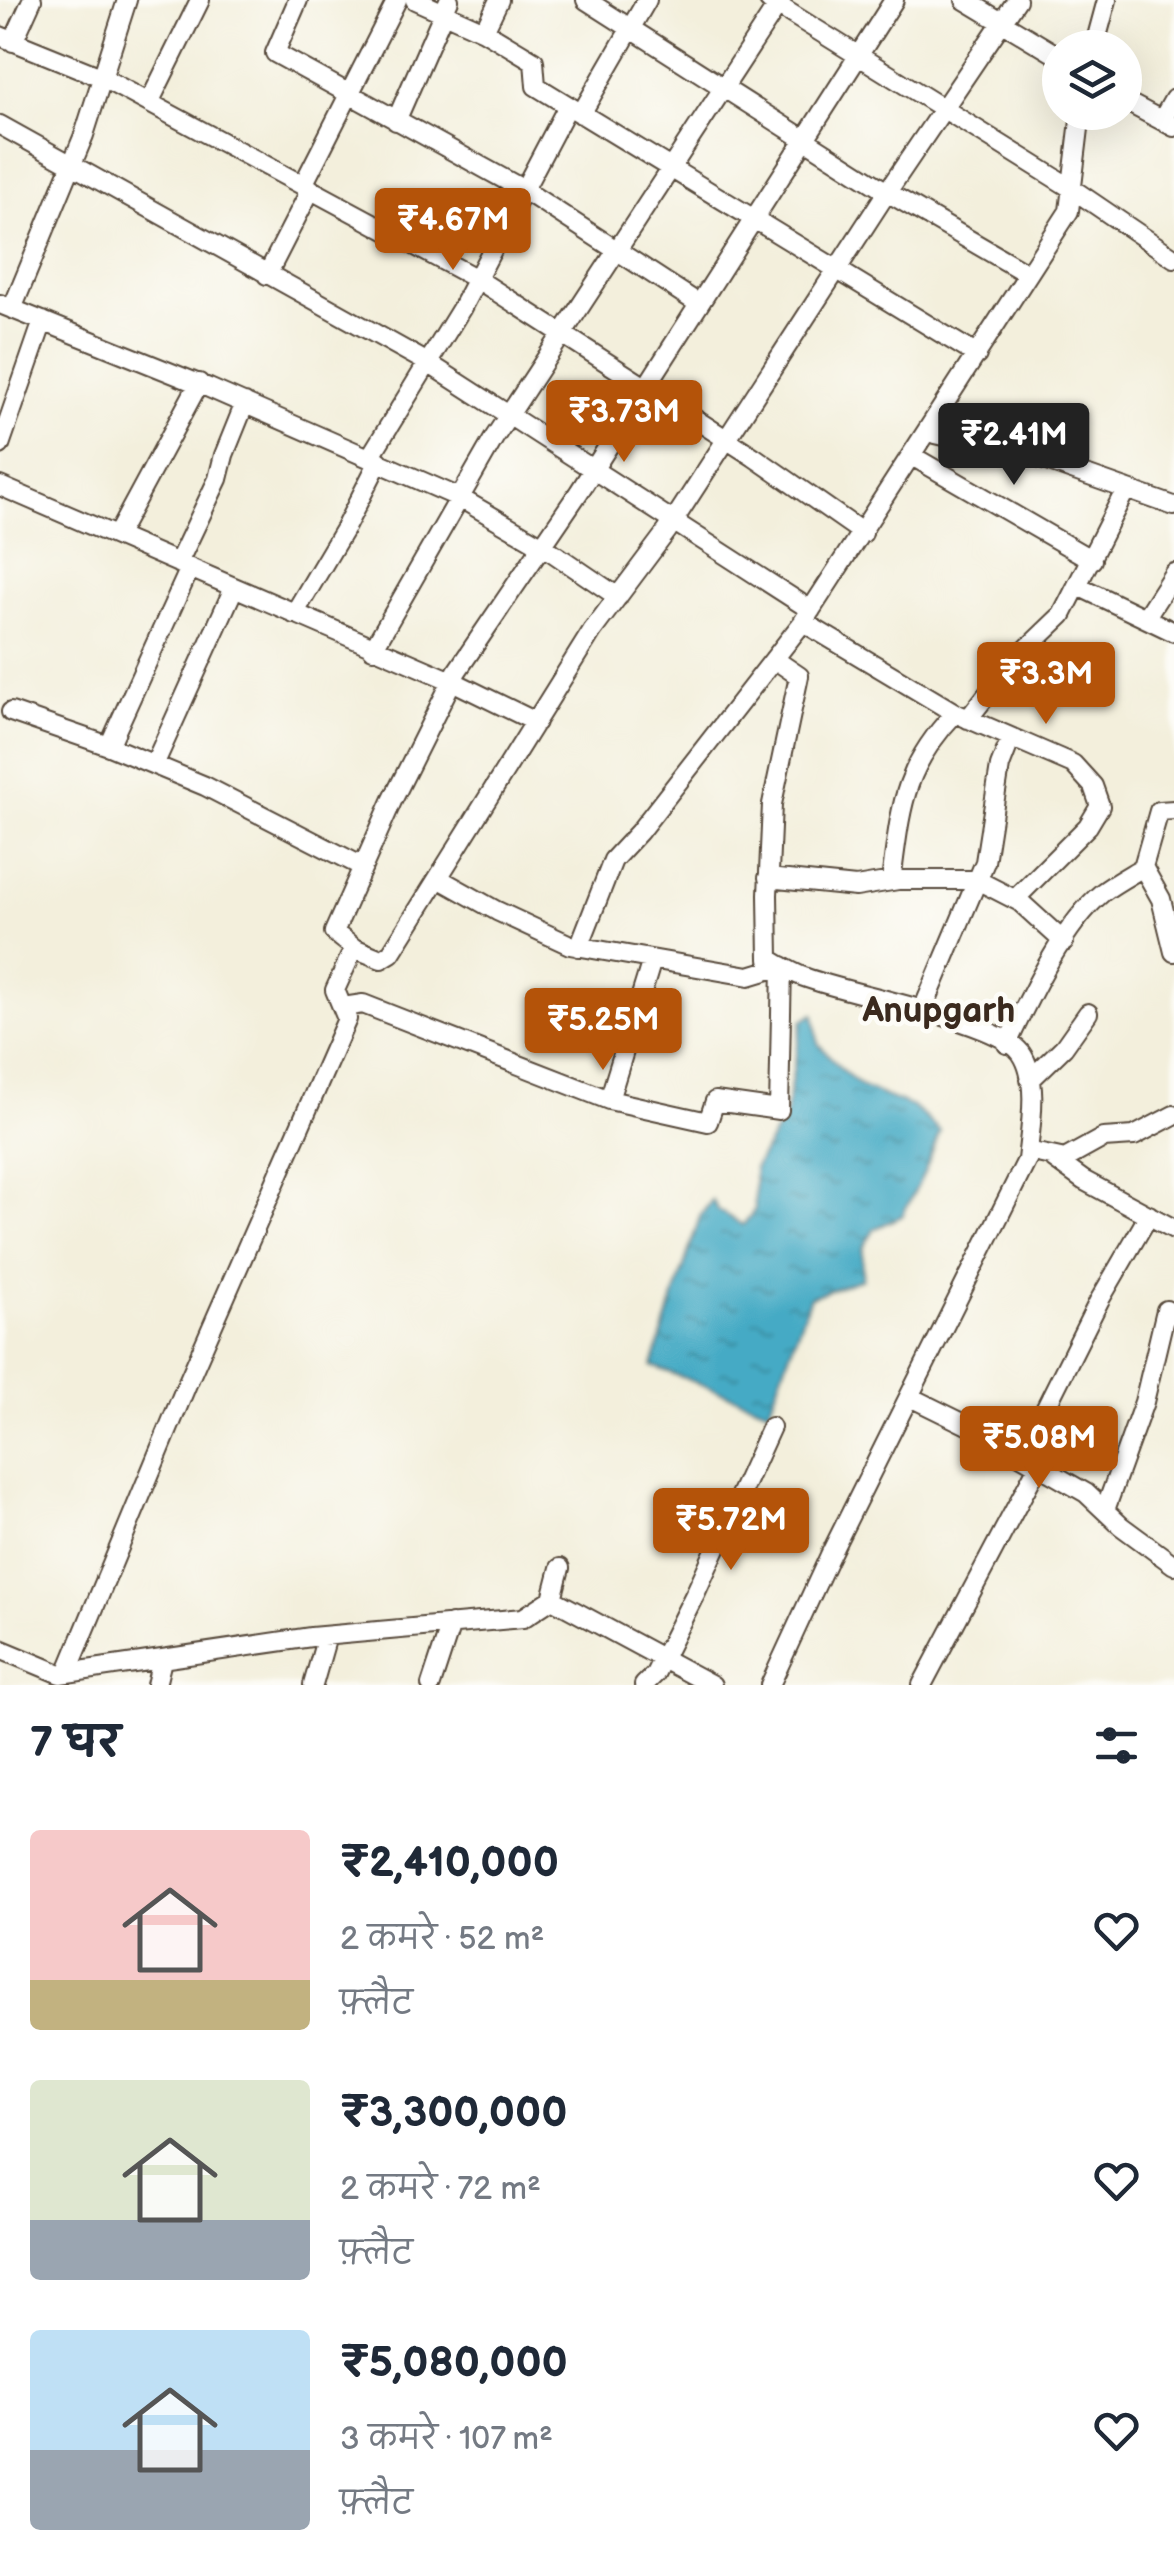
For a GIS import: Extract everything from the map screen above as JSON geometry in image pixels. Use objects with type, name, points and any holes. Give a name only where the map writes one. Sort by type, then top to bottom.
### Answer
[{"type":"street","points":[[32,0],[6,39],[100,77],[477,278],[863,533]]},
{"type":"street","points":[[128,0],[72,165],[6,306],[245,403],[460,498],[543,546],[618,597]]},
{"type":"street","points":[[149,103],[200,0]]},
{"type":"street","points":[[298,0],[276,53],[524,190],[699,304]]},
{"type":"street","points":[[267,275],[397,0]]},
{"type":"street","points":[[414,0],[446,6],[534,60],[536,86],[977,356]]},
{"type":"street","points":[[484,31],[499,0]]},
{"type":"street","points":[[586,0],[887,192],[1028,274]]},
{"type":"street","points":[[294,614],[524,190],[647,0]]},
{"type":"street","points":[[894,0],[593,470],[452,681],[334,932],[354,948],[381,959],[391,954],[618,597],[674,520],[1017,0]]},
{"type":"street","points":[[965,0],[1042,47]]},
{"type":"street","points":[[1099,30],[1107,0]]},
{"type":"street","points":[[373,649],[508,416],[776,2],[1072,188],[1174,258]]},
{"type":"street","points":[[396,121],[446,6]]},
{"type":"street","points":[[1142,111],[1168,124],[1174,98]]},
{"type":"street","points":[[0,125],[428,364],[674,520],[807,616],[961,716],[1073,764],[1093,786],[1100,806],[1088,826],[1015,899]]},
{"type":"street","points":[[579,947],[613,860],[807,616],[1069,211],[1079,130]]},
{"type":"street","points":[[0,445],[43,321]]},
{"type":"street","points":[[117,535],[198,384]]},
{"type":"street","points":[[109,746],[184,566],[245,403]]},
{"type":"street","points":[[928,432],[1036,457],[1174,506]]},
{"type":"street","points":[[912,456],[1092,560]]},
{"type":"street","points":[[0,486],[452,681],[536,722]]},
{"type":"street","points":[[891,881],[900,816],[914,766],[934,735],[961,716],[1062,615],[1126,489]]},
{"type":"street","points":[[1145,618],[1174,573]]},
{"type":"street","points":[[1078,586],[1174,632]]},
{"type":"street","points":[[154,765],[234,588]]},
{"type":"street","points":[[770,1685],[1028,1160],[1030,1080],[1021,1053],[994,1036],[922,1010],[802,977],[770,959],[768,878],[772,804],[799,676],[774,659]]},
{"type":"street","points":[[11,712],[109,746],[205,786],[363,867]]},
{"type":"street","points":[[922,1010],[985,862],[1000,766],[1012,738]]},
{"type":"street","points":[[1007,1044],[1035,985],[1064,942],[1101,894],[1143,867],[1159,812],[1174,810]]},
{"type":"street","points":[[1143,867],[1161,899],[1174,952]]},
{"type":"street","points":[[438,878],[497,911],[579,947],[749,976],[782,966]]},
{"type":"street","points":[[768,878],[856,887],[891,881],[977,880],[1015,899],[1064,942]]},
{"type":"street","points":[[67,1673],[187,1384],[348,1019],[336,990],[354,948]]},
{"type":"street","points":[[609,1100],[652,960]]},
{"type":"street","points":[[343,1007],[363,1004],[609,1100],[708,1122],[715,1100],[780,1110],[782,966]]},
{"type":"street","points":[[1030,1080],[1064,1047],[1088,1012]]},
{"type":"street","points":[[1028,1151],[1065,1159],[1103,1138],[1134,1136],[1174,1114]]},
{"type":"street","points":[[1050,1156],[1082,1180],[1174,1229]]},
{"type":"street","points":[[1022,1454],[1099,1300],[1149,1215]]},
{"type":"street","points":[[1105,1510],[1144,1402],[1166,1310],[1174,1314]]},
{"type":"street","points":[[910,1398],[1022,1454],[1086,1492],[1174,1565]]},
{"type":"street","points":[[644,1685],[663,1658],[771,1427]]},
{"type":"street","points":[[922,1685],[1039,1464]]},
{"type":"street","points":[[0,1648],[60,1674],[327,1636],[522,1618],[552,1599],[560,1568]]},
{"type":"street","points":[[552,1599],[712,1685]]},
{"type":"street","points":[[431,1685],[451,1624]]},
{"type":"street","points":[[314,1685],[327,1636]]},
{"type":"street","points":[[156,1685],[162,1660]]},
{"type":"water","points":[[814,1014],[818,1043],[842,1070],[862,1087],[913,1107],[940,1131],[902,1216],[874,1229],[863,1248],[862,1279],[810,1297],[769,1410],[652,1366],[700,1216],[712,1200],[719,1211],[743,1225],[755,1209],[754,1168],[785,1116],[802,1021]]},
{"type":"district","name":"Anupgarh","points":[[939,1010]]}]
